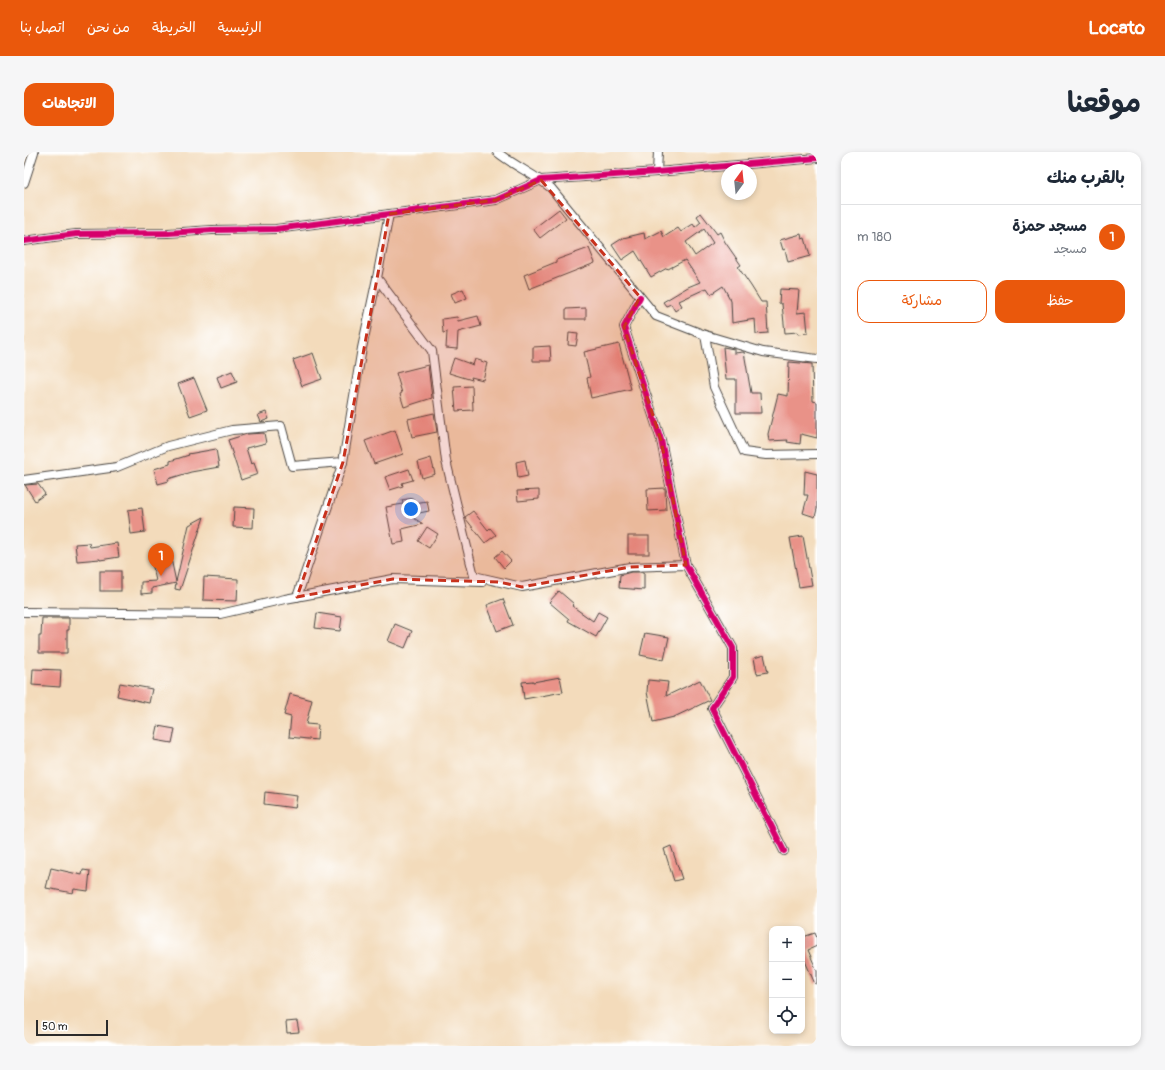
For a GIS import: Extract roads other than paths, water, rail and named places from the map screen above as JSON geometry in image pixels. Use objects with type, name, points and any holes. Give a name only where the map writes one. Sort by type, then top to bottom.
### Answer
[{"type":"street","points":[[24,183],[34,152]]},
{"type":"street","points":[[497,152],[551,188],[656,316],[706,335],[763,352],[817,360]]},
{"type":"street","points":[[657,172],[658,152]]},
{"type":"street","points":[[24,241],[76,234],[168,233],[212,230],[276,229],[496,200],[541,180],[657,172],[817,158]]},
{"type":"street","points":[[297,597],[343,462],[362,348],[389,214]]},
{"type":"street","points":[[377,278],[432,351],[446,461],[474,576],[522,587],[630,567],[686,565]]},
{"type":"street","points":[[640,297],[624,327],[661,440],[686,565],[733,648],[733,677],[712,708],[784,851]]},
{"type":"street","points":[[706,335],[714,387],[744,452],[766,455],[817,454]]},
{"type":"street","points":[[24,480],[117,467],[168,446],[232,430],[282,426],[292,466],[343,462]]},
{"type":"street","points":[[24,612],[220,614],[297,597],[393,579],[499,582]]},
{"type":"place","name":"مسجد حمزة","points":[[161,576]]}]
